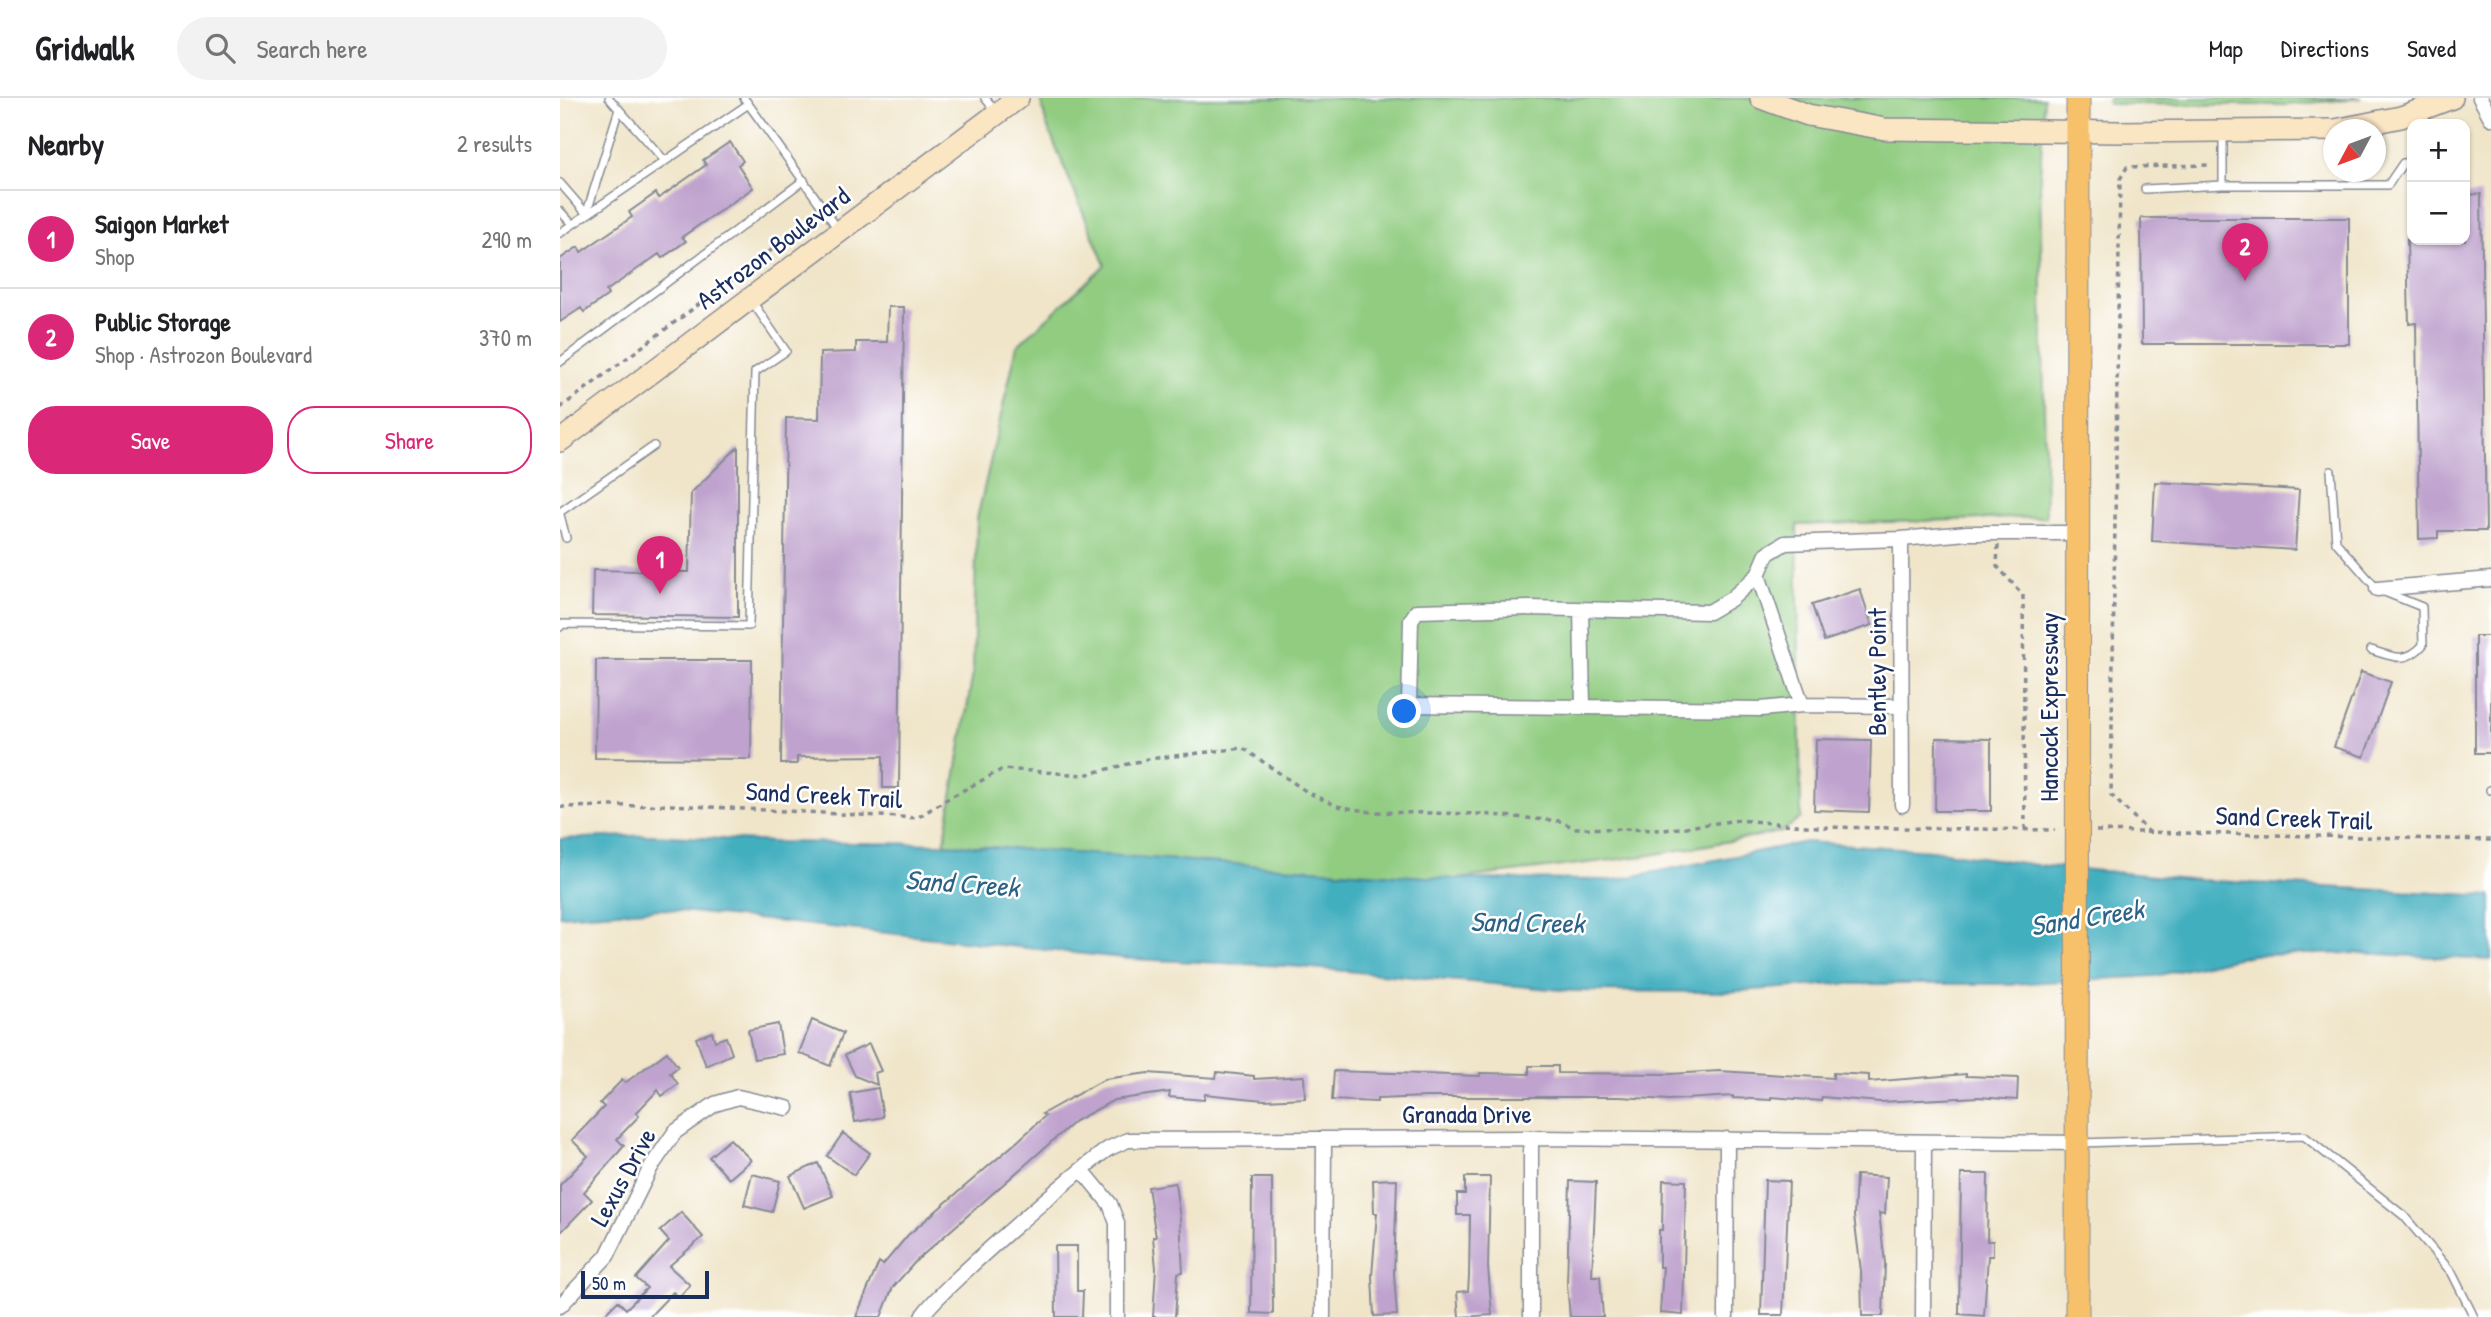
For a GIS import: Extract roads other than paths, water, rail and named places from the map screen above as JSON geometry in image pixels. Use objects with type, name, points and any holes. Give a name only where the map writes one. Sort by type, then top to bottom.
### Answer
[{"type":"main road","name":"Astrozon Boulevard","points":[[560,441],[841,232],[991,106],[1018,98]]},
{"type":"main road","points":[[1761,98],[1808,115],[1885,129],[2078,132],[2323,130]]},
{"type":"main road","name":"Hancock Expressway","points":[[2077,1317],[2078,98]]},
{"type":"main road","points":[[2414,119],[2452,98]]},
{"type":"main road","points":[[2386,123],[2407,120]]},
{"type":"street","points":[[2480,98],[2491,118]]},
{"type":"street","points":[[1901,706],[1802,705],[1761,709],[1409,705],[1411,620],[1417,611],[1581,609],[1709,612],[1731,599],[1758,575],[1766,554],[1784,543],[1999,533],[2078,533]]},
{"type":"street","name":"Bentley Point","points":[[1901,539],[1902,805]]},
{"type":"street","points":[[1758,575],[1802,705]]},
{"type":"street","points":[[2377,589],[2491,579]]},
{"type":"street","points":[[1581,609],[1583,706]]},
{"type":"street","name":"Lexus Drive","points":[[560,1306],[607,1255],[651,1167],[675,1132],[715,1104],[738,1097],[788,1108]]},
{"type":"street","points":[[1531,1138],[1531,1317]]},
{"type":"street","name":"Granada Drive","points":[[922,1317],[943,1291],[1082,1170],[1108,1150],[1128,1140],[1531,1138],[2079,1143]]},
{"type":"street","points":[[1726,1317],[1727,1139]]},
{"type":"street","points":[[1323,1317],[1324,1140]]},
{"type":"street","points":[[1923,1317],[1924,1142]]},
{"type":"street","points":[[1082,1170],[1110,1205],[1117,1223],[1117,1317]]},
{"type":"lane","points":[[609,98],[665,161]]},
{"type":"lane","points":[[560,233],[746,102],[841,232]]},
{"type":"lane","points":[[586,213],[619,109]]},
{"type":"lane","points":[[2223,132],[2224,185]]},
{"type":"lane","points":[[2145,189],[2224,185],[2388,185],[2403,163],[2407,163]]},
{"type":"lane","points":[[560,362],[804,180]]},
{"type":"lane","points":[[560,183],[586,213]]},
{"type":"lane","points":[[560,211],[572,224]]},
{"type":"lane","points":[[560,627],[562,624],[749,626],[755,372],[786,351],[751,299]]},
{"type":"lane","points":[[566,538],[560,513],[654,446]]},
{"type":"lane","points":[[2331,471],[2336,542],[2377,589],[2423,607],[2423,645],[2413,656],[2401,659],[2371,650]]},
{"type":"lane","points":[[2079,1143],[2304,1136],[2404,1216],[2452,1273],[2474,1317]]},
{"type":"water","name":"Sand Creek","points":[[654,835],[773,842],[944,844],[1455,879],[1614,880],[1806,842],[1932,850],[2036,865],[2199,880],[2491,896],[2491,960],[2358,953],[2251,955],[2155,976],[2010,984],[1837,984],[1725,992],[1573,991],[1288,966],[1131,959],[662,909],[560,916],[560,839]]},
{"type":"place","name":"Public Storage","points":[[2245,281]]},
{"type":"place","name":"Saigon Market","points":[[660,594]]}]
